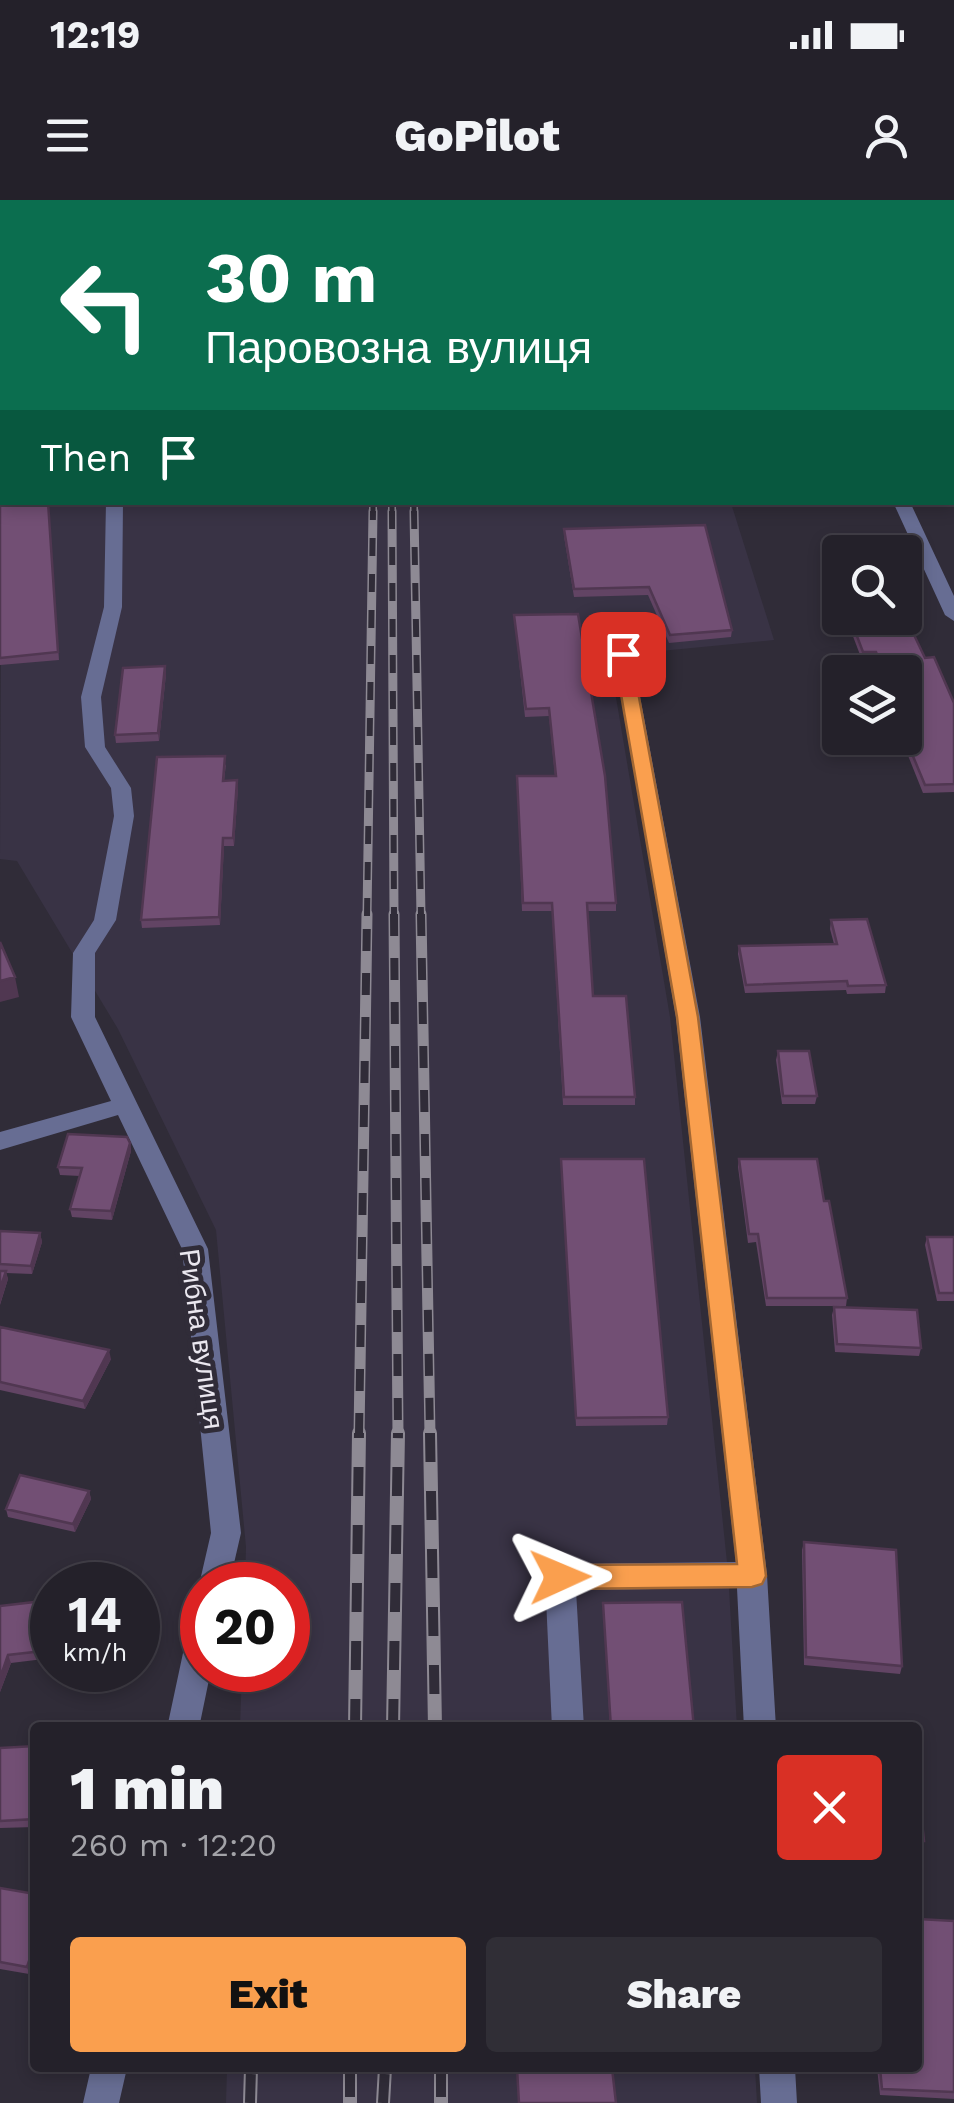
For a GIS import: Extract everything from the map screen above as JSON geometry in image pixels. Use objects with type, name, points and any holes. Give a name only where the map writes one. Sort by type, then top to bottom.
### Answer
[{"type":"street","name":"Рибна вулиця","points":[[115,505],[113,608],[91,697],[95,746],[120,788],[124,816],[105,920],[84,953],[80,1003],[82,1017],[195,1249],[226,1534],[219,1562]]},
{"type":"street","points":[[903,505],[954,614]]},
{"type":"street","points":[[623,654],[688,1017],[752,1576],[760,1722]]},
{"type":"street","points":[[2,1144],[125,1106]]},
{"type":"street","points":[[568,1722],[560,1577],[752,1576]]},
{"type":"street","points":[[184,1722],[191,1692]]},
{"type":"street","points":[[101,2103],[107,2072]]},
{"type":"street","points":[[777,2072],[779,2103]]},
{"type":"shaded area","points":[[2,505],[732,505],[774,640],[609,656],[670,1017],[728,1572],[737,1722],[240,1722],[241,1692],[310,1692],[310,1562],[246,1562],[216,1230],[118,1029],[17,861],[0,859]]},
{"type":"shaded area","points":[[227,2072],[755,2072],[757,2103],[226,2103]]},
{"type":"building","points":[[0,505],[48,505],[58,652],[0,658]]},
{"type":"building","points":[[705,525],[732,630],[670,635],[649,587],[574,589],[564,529]]},
{"type":"building","points":[[578,614],[605,776],[616,903],[587,903],[593,996],[626,996],[635,1097],[564,1097],[552,903],[523,903],[517,776],[556,776],[549,708],[526,709],[514,615]]},
{"type":"building","points":[[856,635],[914,635],[925,658],[934,657],[954,703],[954,784],[925,785],[912,755],[922,755],[922,655],[863,652]]},
{"type":"building","points":[[165,666],[158,733],[115,735],[123,668]]},
{"type":"building","points":[[225,756],[223,781],[237,780],[233,838],[223,838],[219,917],[141,920],[157,757]]},
{"type":"building","points":[[867,919],[886,985],[848,986],[847,981],[746,985],[739,946],[837,944],[831,920]]},
{"type":"building","points":[[0,942],[15,977],[0,981]]},
{"type":"building","points":[[778,1051],[809,1051],[817,1096],[783,1096]]},
{"type":"building","points":[[68,1134],[127,1137],[130,1143],[111,1211],[70,1209],[82,1168],[58,1167]]},
{"type":"building","points":[[561,1159],[644,1159],[668,1417],[576,1418]]},
{"type":"building","points":[[739,1159],[817,1159],[847,1298],[767,1298],[758,1234],[749,1234]]},
{"type":"building","points":[[0,1231],[40,1233],[31,1266],[0,1264]]},
{"type":"building","points":[[927,1237],[954,1237],[954,1293],[939,1293]]},
{"type":"building","points":[[834,1307],[917,1310],[921,1348],[837,1344]]},
{"type":"building","points":[[0,1327],[109,1350],[83,1401],[0,1382]]},
{"type":"building","points":[[20,1475],[89,1491],[73,1524],[6,1509]]},
{"type":"building","points":[[804,1542],[896,1550],[902,1666],[806,1657]]},
{"type":"building","points":[[682,1602],[693,1722],[611,1722],[603,1603]]},
{"type":"building","points":[[30,1603],[30,1652],[8,1655],[0,1678],[0,1606]]},
{"type":"building","points":[[30,1746],[30,1819],[0,1821],[0,1748]]},
{"type":"building","points":[[0,1888],[30,1893],[27,1967],[0,1962]]},
{"type":"building","points":[[922,1919],[954,1921],[954,2092],[882,2089],[880,2072],[922,2072]]},
{"type":"building","points":[[517,2072],[612,2072],[616,2103],[519,2103]]},
{"type":"railway","points":[[373,505],[373,511]]},
{"type":"railway","points":[[392,505],[392,511]]},
{"type":"railway","points":[[414,505],[414,511]]},
{"type":"railway","points":[[367,916],[373,511]]},
{"type":"railway","points":[[392,511],[394,916]]},
{"type":"railway","points":[[414,511],[421,916]]},
{"type":"railway","points":[[359,1435],[367,914]]},
{"type":"railway","points":[[394,914],[398,1434]]},
{"type":"railway","points":[[421,914],[430,1435]]},
{"type":"railway","points":[[355,1722],[359,1433]]},
{"type":"railway","points":[[430,1433],[435,1722]]},
{"type":"railway","points":[[393,1722],[398,1434]]},
{"type":"railway","points":[[250,2103],[251,2072]]},
{"type":"railway","points":[[350,2072],[350,2103]]},
{"type":"railway","points":[[383,2103],[385,2072]]},
{"type":"railway","points":[[441,2072],[441,2103]]},
{"type":"route","points":[[560,1577],[752,1576],[688,1017],[623,654]]}]
